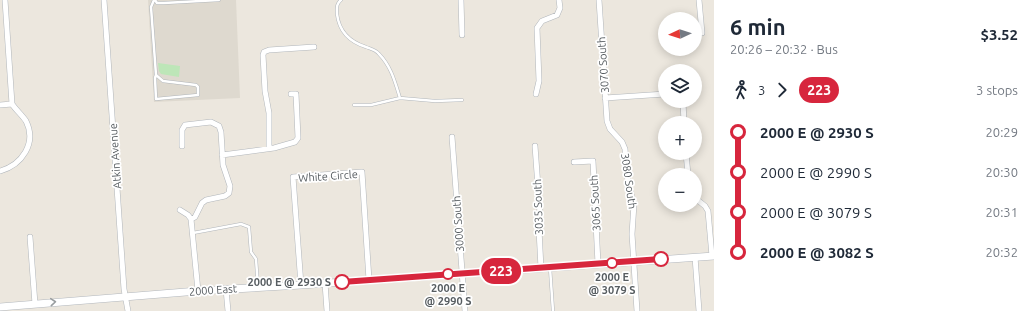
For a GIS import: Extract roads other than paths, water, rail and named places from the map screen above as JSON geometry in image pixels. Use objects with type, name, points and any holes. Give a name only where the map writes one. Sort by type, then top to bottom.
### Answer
[{"type":"street","points":[[0,171],[8,169],[18,162],[26,152],[29,143],[29,132],[26,122],[12,104],[5,0]]},
{"type":"street","name":"Atkin Avenue","points":[[104,0],[124,289],[128,311]]},
{"type":"street","points":[[461,0],[462,35]]},
{"type":"street","points":[[536,94],[539,81],[537,28],[542,21],[557,15],[560,8],[560,0]]},
{"type":"street","name":"3070 South","points":[[599,0],[605,98],[607,121],[610,129]]},
{"type":"street","points":[[699,0],[700,12]]},
{"type":"street","points":[[269,148],[269,113],[265,91],[264,52],[269,50],[314,47]]},
{"type":"street","points":[[222,156],[269,148],[297,141],[296,94],[291,94]]},
{"type":"street","points":[[605,98],[658,94]]},
{"type":"street","points":[[0,105],[12,104]]},
{"type":"street","points":[[182,146],[182,130],[185,125],[213,122],[219,126],[221,130],[223,167],[230,186],[229,192],[225,196],[206,200],[202,203],[196,216],[191,219]]},
{"type":"street","name":"3080 South","points":[[610,129],[622,142],[625,149],[628,183],[634,204],[632,226],[637,311]]},
{"type":"street","name":"3000 South","points":[[452,136],[460,260],[465,311]]},
{"type":"street","name":"3035 South","points":[[535,146],[540,214],[539,230],[541,268]]},
{"type":"street","name":"3065 South","points":[[574,162],[593,161],[598,264]]},
{"type":"street","name":"White Circle","points":[[301,285],[293,177],[362,172],[369,280]]},
{"type":"street","points":[[702,204],[708,211],[713,256]]},
{"type":"street","points":[[180,210],[191,219],[198,291]]},
{"type":"street","points":[[30,237],[35,304]]},
{"type":"street","name":"2000 East","points":[[0,307],[126,296],[713,256]]},
{"type":"street","points":[[695,257],[699,311]]},
{"type":"street","points":[[325,283],[327,311]]},
{"type":"street","points":[[226,289],[228,311]]},
{"type":"lane","points":[[156,75],[164,81],[196,85],[198,87],[198,95],[156,99],[156,75],[151,7],[154,0],[157,3],[164,3],[219,0]]},
{"type":"lane","points":[[341,0],[337,7],[338,19],[344,33],[350,40],[376,51],[381,55],[392,73],[400,98]]},
{"type":"lane","points":[[354,105],[371,105],[400,98],[435,101],[462,100]]},
{"type":"lane","points":[[193,233],[241,224],[249,227],[251,252],[256,260],[258,287]]},
{"type":"lane","points":[[550,267],[552,311]]},
{"type":"place","name":"2000 E @ 3079 S","points":[[612,263]]},
{"type":"place","name":"2000 E @ 2990 S","points":[[448,274]]},
{"type":"place","name":"2000 E @ 2930 S","points":[[342,282]]}]
